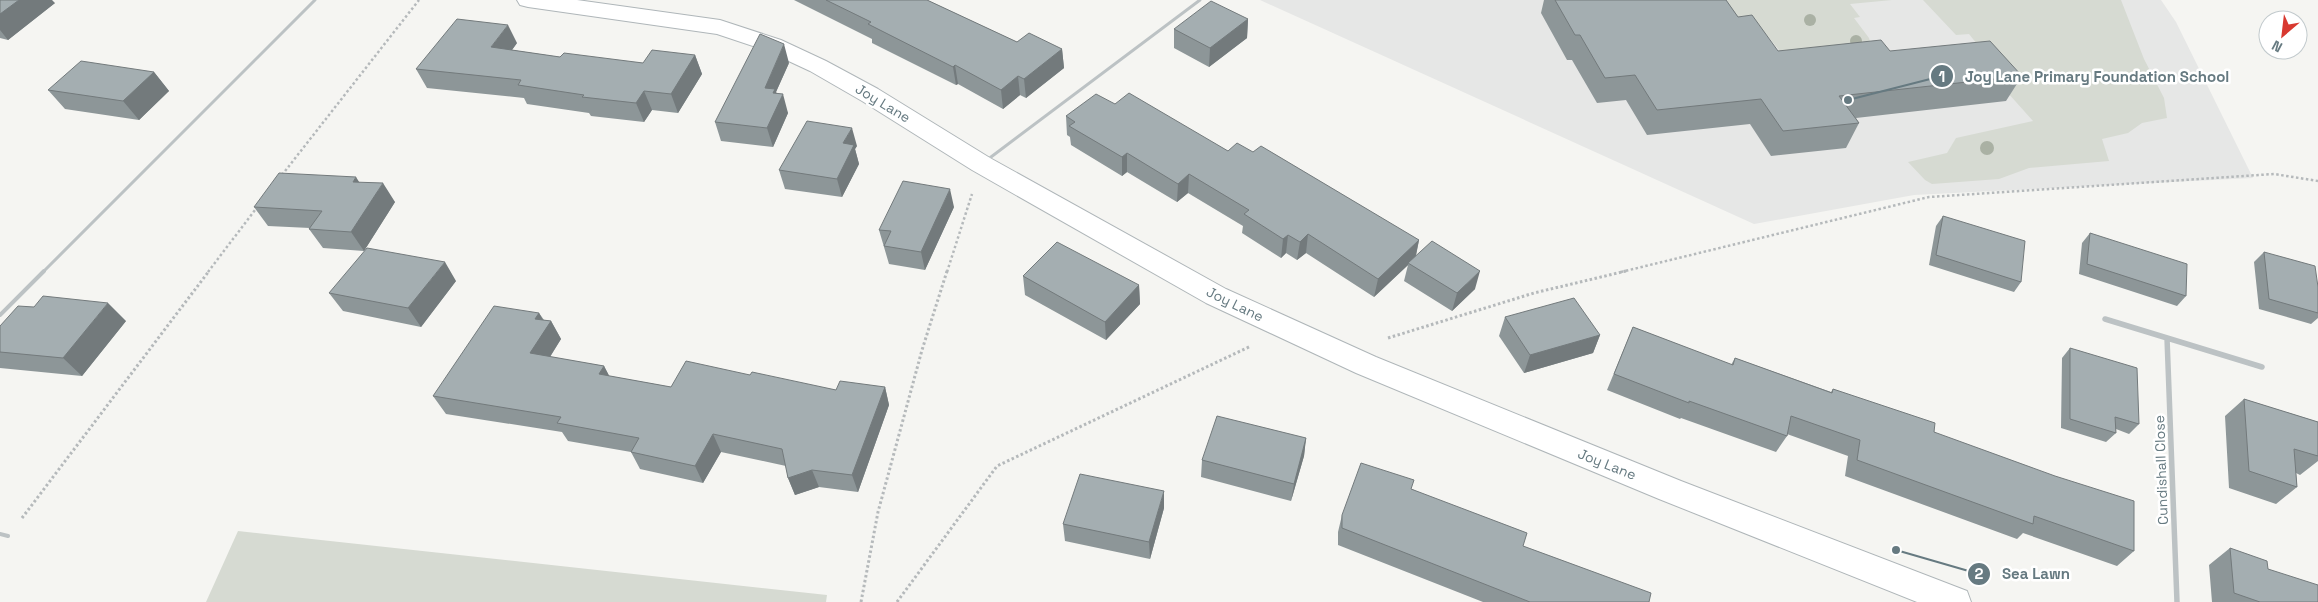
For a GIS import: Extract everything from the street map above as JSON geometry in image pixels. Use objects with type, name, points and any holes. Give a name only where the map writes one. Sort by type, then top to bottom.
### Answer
[{"type":"street","name":"Joy Lane","points":[[528,0],[589,6],[720,27],[758,39],[818,66],[870,95],[981,164],[1216,296],[1366,365],[1652,482],[1955,602]]},
{"type":"street","points":[[2105,319],[2262,367]]},
{"type":"street","name":"Cundishall Close","points":[[2167,338],[2177,602]]},
{"type":"lane","points":[[0,315],[315,0]]},
{"type":"lane","points":[[981,164],[1200,0]]},
{"type":"lane","points":[[0,534],[8,536]]},
{"type":"path","points":[[280,177],[419,0]]},
{"type":"path","points":[[861,602],[878,512],[922,350],[981,164]]},
{"type":"path","points":[[1342,353],[1534,293],[1929,197],[2274,174],[2318,181]]},
{"type":"path","points":[[8,536],[262,200]]},
{"type":"path","points":[[896,602],[997,466],[1288,329]]},
{"type":"shaded area","points":[[1260,0],[2161,0],[2176,22],[2253,178],[1914,195],[1754,224]]},
{"type":"shaded area","points":[[1676,0],[1892,0],[1850,4],[1860,17],[1854,18],[1869,38],[1873,52],[1787,60],[1766,34]]},
{"type":"shaded area","points":[[1923,0],[2121,0],[2144,59],[2164,98],[2167,118],[2142,123],[2128,133],[2102,139],[2109,161],[2029,168],[1999,179],[1932,184],[1925,180],[1908,162],[1947,153],[1956,138],[2033,121],[1965,45],[1977,44],[1969,34],[1956,35]]},
{"type":"shaded area","points":[[238,531],[827,595],[826,602],[206,602]]},
{"type":"building","points":[[0,0],[19,0],[0,14]]},
{"type":"building","points":[[826,0],[927,0],[1017,42],[1029,33],[1062,49],[1024,79],[1018,76],[1001,90],[955,65],[953,67],[868,24],[871,22]]},
{"type":"building","points":[[1555,0],[1726,0],[1738,17],[1752,15],[1778,51],[1881,40],[1890,51],[1990,41],[2022,76],[1839,96],[1859,123],[1783,131],[1761,99],[1657,110],[1635,75],[1605,78],[1580,35],[1575,35]]},
{"type":"building","points":[[1211,1],[1248,19],[1210,48],[1174,29]]},
{"type":"building","points":[[457,19],[508,25],[491,47],[560,57],[564,53],[643,63],[652,50],[695,55],[671,94],[644,91],[636,103],[582,97],[584,95],[518,85],[521,80],[416,69]]},
{"type":"building","points":[[760,34],[784,44],[765,88],[775,89],[773,93],[783,94],[767,128],[715,122]]},
{"type":"building","points":[[81,61],[154,72],[123,101],[48,90]]},
{"type":"building","points":[[1129,93],[1228,151],[1237,143],[1253,152],[1261,146],[1419,240],[1378,279],[1308,234],[1300,242],[1288,235],[1283,239],[1244,214],[1249,210],[1189,174],[1178,184],[1127,153],[1122,157],[1069,126],[1075,122],[1066,116],[1096,94],[1115,104]]},
{"type":"building","points":[[807,121],[852,128],[843,143],[854,145],[837,179],[779,170]]},
{"type":"building","points":[[279,173],[356,177],[353,182],[383,183],[351,232],[309,229],[322,211],[254,207]]},
{"type":"building","points":[[903,181],[950,189],[921,252],[884,246],[891,231],[879,230]]},
{"type":"building","points":[[1943,216],[2025,241],[2021,282],[1936,255]]},
{"type":"building","points":[[2090,233],[2187,264],[2186,296],[2087,264]]},
{"type":"building","points":[[1432,241],[1480,271],[1457,293],[1408,263]]},
{"type":"building","points":[[1057,242],[1139,285],[1105,322],[1023,276]]},
{"type":"building","points":[[367,248],[445,262],[408,308],[329,293]]},
{"type":"building","points":[[2264,252],[2315,266],[2318,287],[2318,313],[2269,299]]},
{"type":"building","points":[[43,296],[108,303],[63,358],[0,352],[0,326],[18,306],[34,307]]},
{"type":"building","points":[[1574,298],[1600,335],[1530,355],[1505,317]]},
{"type":"building","points":[[494,306],[539,313],[535,319],[551,321],[530,353],[604,366],[599,374],[671,387],[686,361],[750,375],[752,372],[836,390],[840,381],[885,387],[852,475],[812,470],[788,478],[782,449],[713,434],[695,466],[631,452],[639,438],[557,423],[561,417],[433,396]]},
{"type":"building","points":[[1633,327],[1733,365],[1735,358],[1832,393],[1833,389],[1935,423],[1934,432],[2055,476],[2134,501],[2134,551],[2034,516],[2033,524],[1857,460],[1860,440],[1791,416],[1787,436],[1689,401],[1689,403],[1614,374]]},
{"type":"building","points":[[2070,348],[2137,368],[2139,424],[2115,417],[2116,433],[2070,419]]},
{"type":"building","points":[[2244,399],[2318,422],[2318,456],[2294,449],[2297,487],[2249,471]]},
{"type":"building","points":[[1217,416],[1306,438],[1294,484],[1202,460]]},
{"type":"building","points":[[1361,463],[1414,480],[1411,489],[1527,533],[1523,546],[1651,593],[1649,602],[1530,602],[1342,528],[1342,515]]},
{"type":"building","points":[[1080,474],[1164,491],[1149,542],[1063,524]]},
{"type":"building","points":[[2230,548],[2267,561],[2268,569],[2318,585],[2318,602],[2260,602],[2234,593]]},
{"type":"place","name":"Joy Lane Primary Foundation School","points":[[1848,100]]},
{"type":"place","name":"Sea Lawn","points":[[1896,550]]}]
